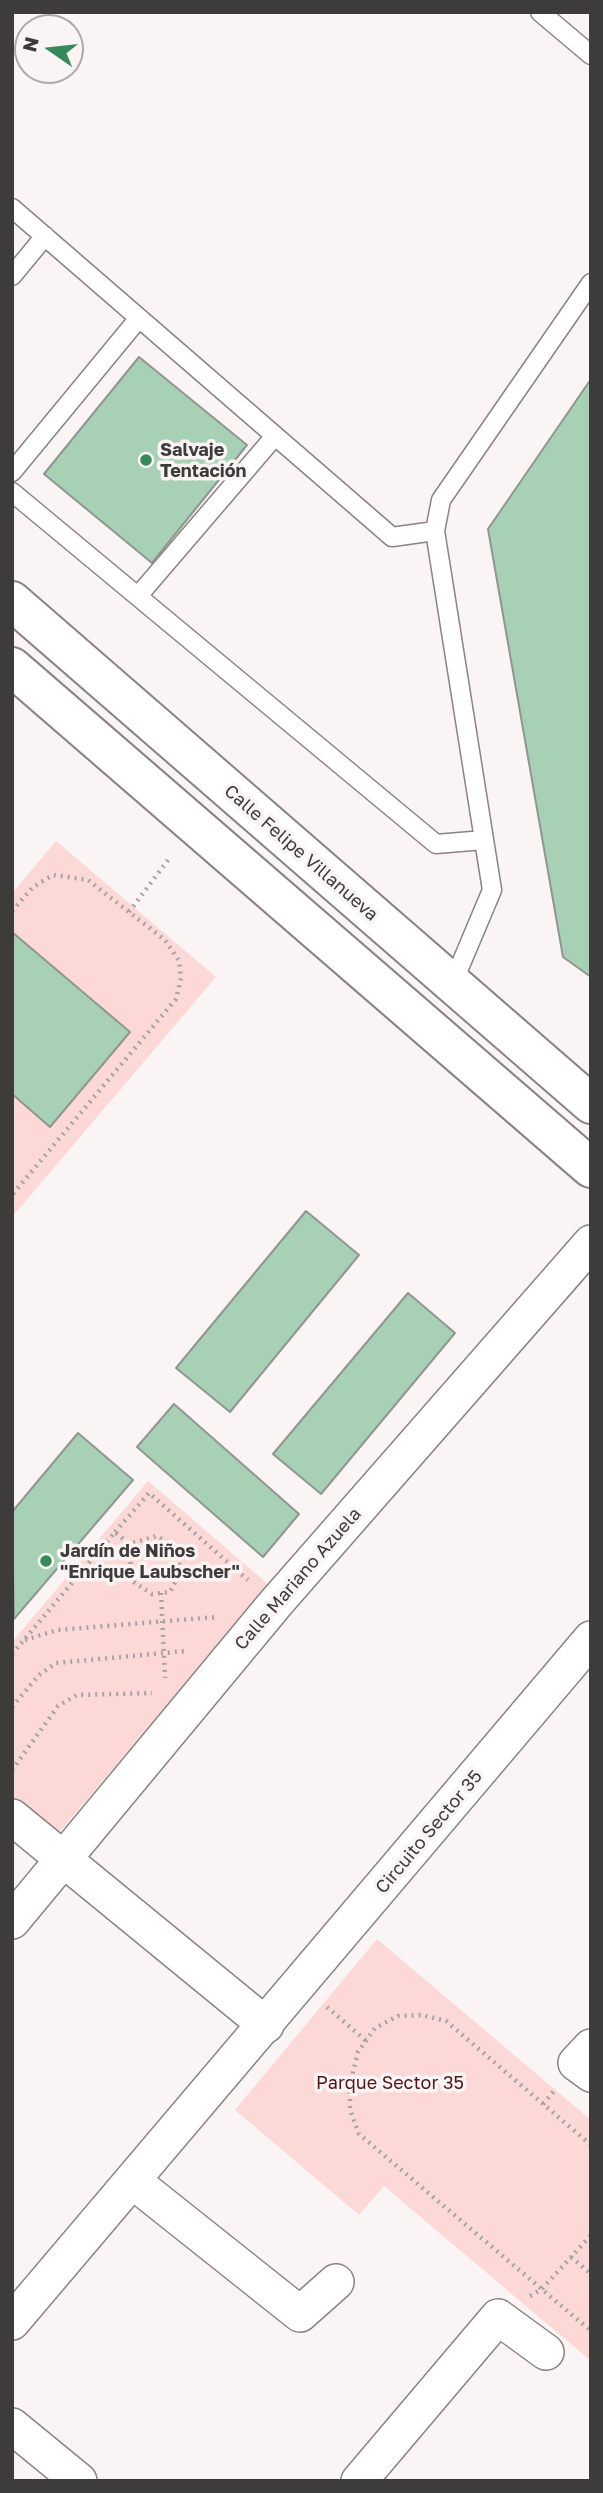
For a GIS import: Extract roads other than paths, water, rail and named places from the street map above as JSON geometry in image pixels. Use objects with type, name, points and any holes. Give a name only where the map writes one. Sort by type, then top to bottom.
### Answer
[{"type":"main road","name":"Calle Felipe Villanueva","points":[[12,601],[591,1104]]},
{"type":"main road","points":[[12,667],[591,1168]]},
{"type":"street","name":"Calle Mariano Azuela","points":[[12,1921],[275,1604],[591,1243]]},
{"type":"street","name":"Circuito Sector 35","points":[[12,2322],[134,2182],[591,1639]]},
{"type":"street","points":[[12,1817],[266,2025]]},
{"type":"street","points":[[591,2047],[576,2063],[591,2074]]},
{"type":"street","points":[[134,2182],[300,2314],[336,2282]]},
{"type":"street","points":[[359,2481],[498,2317],[546,2352]]},
{"type":"street","points":[[12,2426],[79,2481]]},
{"type":"lane","points":[[540,12],[591,55]]},
{"type":"lane","points":[[12,208],[392,537],[435,531]]},
{"type":"lane","points":[[12,276],[45,236]]},
{"type":"lane","points":[[452,985],[492,890],[435,531],[441,500],[591,283]]},
{"type":"lane","points":[[12,472],[139,318]]},
{"type":"lane","points":[[138,596],[275,436]]},
{"type":"lane","points":[[12,492],[436,844],[484,840]]},
{"type":"place","name":"Salvaje Tentación","points":[[146,460]]},
{"type":"place","name":"Jardín de Niños \"Enrique Laubscher\"","points":[[46,1561]]},
{"type":"park label","name":"Parque Sector 35","points":[[390,2083]]}]
